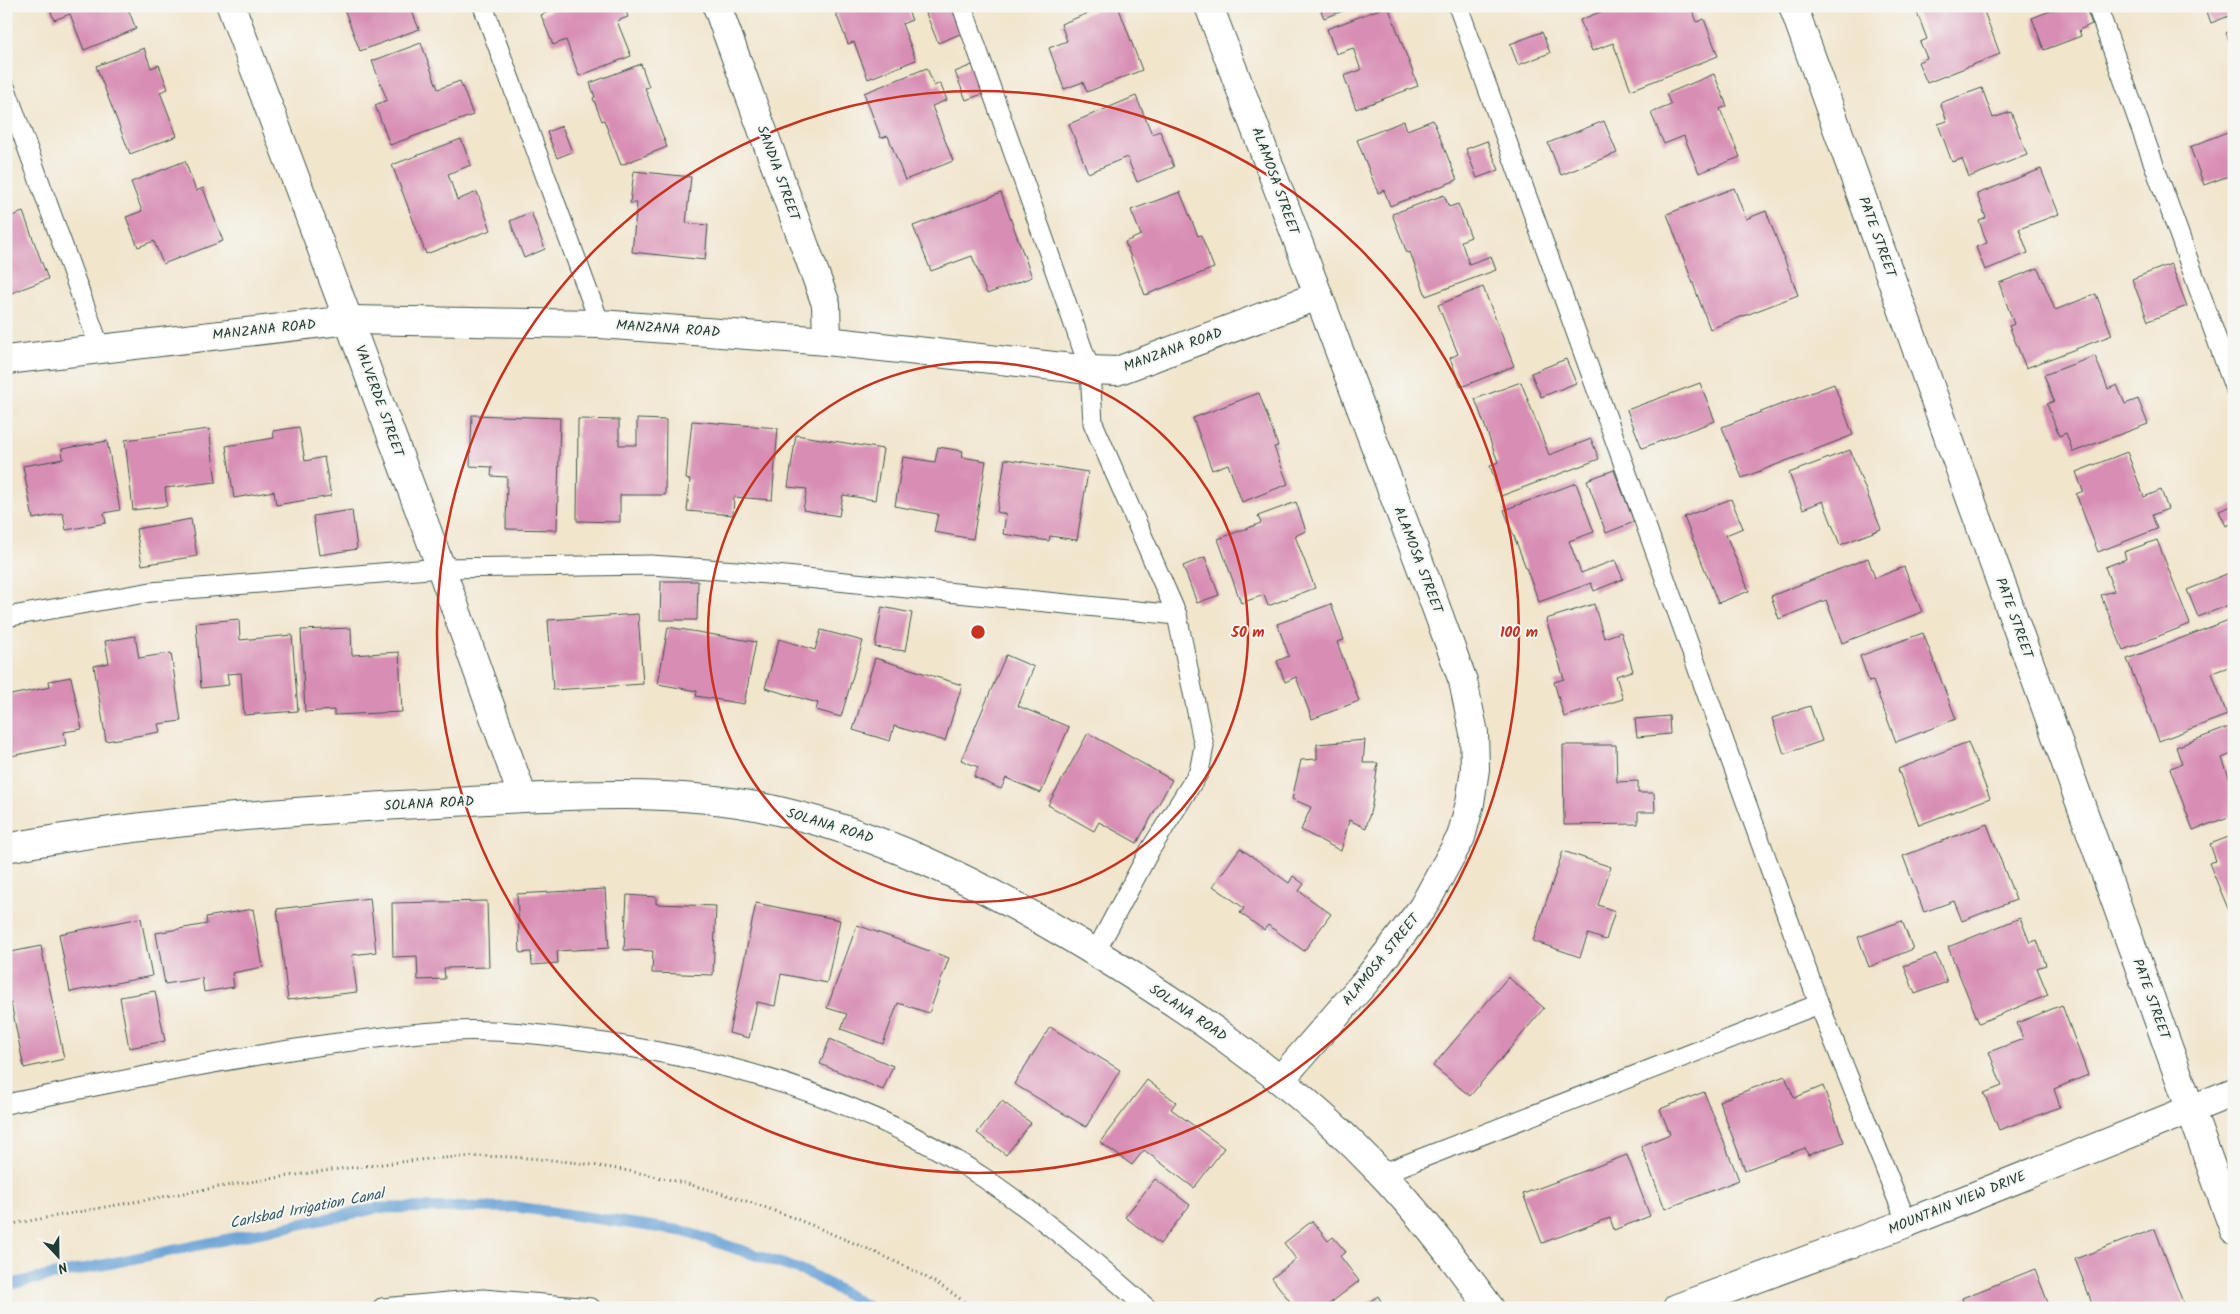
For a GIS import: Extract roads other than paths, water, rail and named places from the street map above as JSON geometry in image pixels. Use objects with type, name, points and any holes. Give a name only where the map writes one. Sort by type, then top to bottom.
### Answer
[{"type":"street","name":"VALVERDE STREET","points":[[231,6],[441,568],[523,798]]},
{"type":"street","name":"SANDIA STREET","points":[[717,6],[826,304],[827,341]]},
{"type":"street","name":"ALAMOSA STREET","points":[[1209,6],[1427,583],[1462,680],[1474,733],[1475,769],[1470,802],[1460,837],[1423,907],[1366,981],[1280,1080]]},
{"type":"street","name":"PATE STREET","points":[[1793,6],[2234,1230]]},
{"type":"street","name":"MANZANA ROAD","points":[[6,360],[349,320],[600,324],[827,341],[1090,370],[1117,371],[1318,296]]},
{"type":"street","name":"SOLANA ROAD","points":[[6,848],[74,835],[244,817],[523,798],[640,796],[718,801],[770,809],[872,838],[934,863],[1004,898],[1095,952],[1195,1016],[1280,1080],[1382,1174],[1454,1259],[1490,1308]]},
{"type":"street","name":"MOUNTAIN VIEW DRIVE","points":[[1677,1308],[1907,1223],[2234,1092]]},
{"type":"lane","points":[[483,6],[600,324]]},
{"type":"lane","points":[[962,6],[1090,370],[1093,423],[1177,615],[1204,746],[1203,760],[1199,772],[1150,850],[1095,952]]},
{"type":"lane","points":[[1458,6],[1819,1004],[1907,1223]]},
{"type":"lane","points":[[2097,6],[2234,387]]},
{"type":"lane","points":[[6,89],[100,348]]},
{"type":"lane","points":[[6,617],[151,592],[441,568],[651,565],[736,571],[1177,615]]},
{"type":"lane","points":[[1382,1174],[1819,1004]]},
{"type":"lane","points":[[6,1104],[272,1052],[402,1034],[455,1031],[494,1032],[547,1036],[639,1048],[690,1058],[805,1090],[854,1109],[902,1131],[982,1177],[1078,1247],[1147,1308]]},
{"type":"lane","points":[[382,1308],[483,1299],[591,1308]]},
{"type":"waterway","name":"Carlsbad Irrigation Canal","points":[[6,1285],[378,1208],[517,1207],[683,1231],[809,1273],[870,1308]]}]
